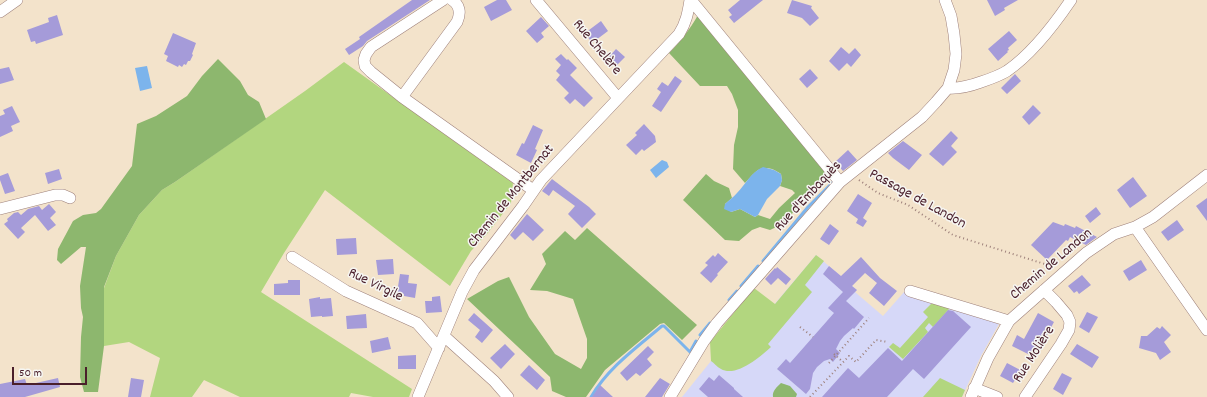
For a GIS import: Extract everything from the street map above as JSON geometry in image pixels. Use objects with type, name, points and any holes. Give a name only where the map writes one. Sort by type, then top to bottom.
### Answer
[{"type":"street","points":[[0,12],[17,0]]},
{"type":"street","points":[[443,0],[371,47],[364,60],[366,66],[371,72],[402,97],[533,190]]},
{"type":"street","points":[[402,97],[457,22],[459,11],[455,2],[452,0]]},
{"type":"street","name":"Rue Chelère","points":[[536,0],[618,98]]},
{"type":"street","points":[[690,0],[840,182]]},
{"type":"street","name":"Chemin de Montbernat","points":[[418,397],[462,292],[474,270],[541,180],[680,34],[685,24],[690,0]]},
{"type":"street","name":"Rue d'Embaquès","points":[[670,397],[704,341],[717,323],[840,182],[922,117],[948,88],[954,70],[956,54],[951,16],[945,0]]},
{"type":"street","points":[[948,88],[956,89],[970,86],[1005,72],[1015,65],[1044,37],[1071,0]]},
{"type":"street","name":"Chemin de Landon","points":[[972,392],[988,358],[1009,321],[1086,253],[1114,234],[1136,227],[1153,217],[1207,175]]},
{"type":"street","points":[[0,209],[55,195],[63,195],[70,198]]},
{"type":"street","points":[[1136,227],[1207,330]]},
{"type":"street","name":"Rue Virgile","points":[[292,257],[346,291],[417,323],[439,348]]},
{"type":"street","name":"Rue Molière","points":[[1025,397],[1069,330],[1070,322],[1067,315],[1044,290]]},
{"type":"street","points":[[910,291],[1009,321]]},
{"type":"street","points":[[444,336],[494,381],[508,397]]},
{"type":"street","points":[[972,392],[997,397]]},
{"type":"path","name":"Passage de Landon","points":[[849,174],[878,192],[908,205],[953,235],[1066,271]]},
{"type":"path","points":[[829,363],[869,318]]},
{"type":"path","points":[[800,327],[813,337]]},
{"type":"path","points":[[810,397],[849,356],[856,362],[876,340],[888,342]]},
{"type":"path","points":[[835,355],[843,362]]},
{"type":"shaded area","points":[[816,255],[857,290],[855,292],[883,316],[904,292],[999,324],[981,356],[962,397],[682,397],[711,361],[735,351]]},
{"type":"green space","points":[[698,15],[828,174],[814,185],[785,223],[770,230],[760,227],[752,230],[739,241],[725,240],[683,200],[706,174],[714,181],[729,188],[732,198],[725,204],[731,212],[740,209],[755,217],[758,215],[770,219],[795,193],[792,190],[780,186],[782,180],[781,174],[775,170],[767,168],[757,171],[745,183],[733,169],[734,145],[738,127],[738,110],[732,94],[727,86],[700,86],[669,53],[685,35]]},
{"type":"green space","points":[[218,59],[240,81],[248,95],[259,102],[266,119],[162,190],[139,215],[116,256],[104,287],[104,346],[98,392],[84,392],[80,377],[83,317],[80,286],[86,247],[81,247],[61,264],[57,260],[58,249],[73,221],[83,215],[96,213],[101,209],[132,166],[137,124],[156,116],[187,96],[202,76]]},
{"type":"green space","points":[[344,62],[513,183],[511,203],[487,234],[471,251],[450,286],[325,190],[284,253],[261,292],[412,389],[409,397],[373,397],[351,393],[349,397],[240,397],[204,380],[192,397],[150,397],[160,358],[129,342],[104,346],[104,288],[116,256],[139,215],[162,190],[305,91]]},
{"type":"green space","points":[[587,228],[697,325],[682,340],[664,323],[660,324],[605,370],[586,397],[566,397],[552,391],[550,377],[467,299],[498,281],[509,277],[529,317],[555,354],[581,369],[587,358],[587,339],[573,299],[547,291],[530,290],[546,264],[542,254],[565,231],[575,240]]},
{"type":"green space","points":[[816,255],[824,261],[805,285],[812,292],[768,344],[771,347],[748,365],[734,371],[721,369],[711,361],[710,342],[754,288],[775,304]]},
{"type":"green space","points":[[934,303],[950,308],[933,327],[929,323],[925,328],[928,332],[903,359],[889,347],[893,343],[900,348],[928,317],[923,312]]},
{"type":"green space","points":[[940,378],[965,390],[962,397],[923,397]]},
{"type":"green space","points":[[781,383],[790,386],[797,394],[796,397],[773,397],[774,391]]},
{"type":"water","points":[[147,66],[152,88],[140,91],[135,68]]},
{"type":"water","points":[[662,160],[667,162],[669,167],[656,178],[650,170]]},
{"type":"water","points":[[763,167],[781,174],[782,180],[780,186],[767,199],[758,215],[755,217],[740,209],[731,212],[724,209],[725,204],[736,194],[752,175]]},
{"type":"building","points":[[412,0],[430,0],[367,41],[363,46],[349,55],[345,49],[360,39],[359,37]]},
{"type":"building","points":[[497,0],[506,0],[512,10],[491,21],[484,7]]},
{"type":"building","points":[[740,0],[763,0],[734,23],[729,17],[732,15],[728,10]]},
{"type":"building","points":[[792,0],[812,6],[811,8],[819,18],[810,26],[802,18],[787,13]]},
{"type":"building","points":[[987,0],[1018,0],[1004,8],[1005,10],[995,16]]},
{"type":"building","points":[[57,15],[63,35],[36,44],[35,41],[31,42],[27,30],[49,22],[48,18]]},
{"type":"building","points":[[541,17],[549,26],[541,33],[544,37],[537,43],[526,31]]},
{"type":"building","points":[[601,21],[608,31],[592,43],[585,33]]},
{"type":"building","points":[[1009,31],[1017,40],[1008,48],[1008,52],[998,61],[988,49]]},
{"type":"building","points":[[173,33],[196,43],[190,61],[182,67],[179,65],[178,67],[166,61],[168,56],[164,54]]},
{"type":"building","points":[[841,47],[849,54],[855,48],[861,55],[851,67],[847,63],[839,71],[829,61]]},
{"type":"building","points":[[616,49],[625,57],[615,67],[607,59]]},
{"type":"building","points":[[561,54],[577,68],[570,75],[593,98],[584,107],[575,99],[570,104],[564,98],[569,93],[556,80],[560,75],[556,71],[561,65],[555,59]]},
{"type":"building","points":[[9,67],[14,80],[0,84],[0,69]]},
{"type":"building","points":[[810,69],[818,78],[807,88],[799,79]]},
{"type":"building","points":[[1015,74],[1021,81],[1007,94],[1001,88]]},
{"type":"building","points":[[675,76],[682,81],[661,112],[652,106],[661,92],[657,89],[662,82],[668,86]]},
{"type":"building","points":[[1033,105],[1041,113],[1029,125],[1022,117]]},
{"type":"building","points":[[12,106],[20,122],[11,126],[13,131],[0,137],[0,116],[5,114],[3,110]]},
{"type":"building","points":[[644,124],[655,136],[656,142],[644,151],[642,149],[636,155],[626,145],[637,135],[635,133]]},
{"type":"building","points":[[533,125],[543,130],[531,163],[516,155],[522,143],[524,144]]},
{"type":"building","points":[[951,131],[958,138],[951,146],[957,152],[943,166],[929,154]]},
{"type":"building","points":[[903,141],[922,155],[909,170],[888,153]]},
{"type":"building","points":[[848,150],[857,160],[843,171],[835,162]]},
{"type":"building","points":[[59,169],[62,179],[48,184],[45,173]]},
{"type":"building","points":[[8,173],[15,191],[5,194],[0,176]]},
{"type":"building","points":[[1133,177],[1147,196],[1130,208],[1117,190]]},
{"type":"building","points":[[552,179],[596,214],[582,228],[568,214],[575,206],[553,190],[549,196],[542,191]]},
{"type":"building","points":[[858,194],[872,203],[863,218],[867,221],[863,227],[856,223],[858,219],[847,211]]},
{"type":"building","points":[[1207,198],[1207,221],[1196,206]]},
{"type":"building","points":[[49,204],[56,212],[50,218],[56,225],[48,231],[35,215],[21,228],[25,232],[18,239],[4,224],[14,213],[18,212],[21,215],[28,209],[39,206],[42,210]]},
{"type":"building","points":[[1096,207],[1101,214],[1090,223],[1085,216]]},
{"type":"building","points":[[527,214],[544,230],[533,241],[523,232],[515,240],[510,235]]},
{"type":"building","points":[[1177,220],[1184,230],[1168,241],[1161,232]]},
{"type":"building","points":[[1053,222],[1064,226],[1065,224],[1075,228],[1076,226],[1097,237],[1086,245],[1070,237],[1068,241],[1066,240],[1047,260],[1031,245]]},
{"type":"building","points":[[830,224],[839,231],[829,245],[820,239]]},
{"type":"building","points":[[356,238],[357,254],[337,255],[336,239]]},
{"type":"building","points":[[718,253],[728,262],[711,283],[700,273],[708,265],[705,263],[713,255],[715,257]]},
{"type":"building","points":[[861,257],[880,278],[897,291],[884,306],[869,293],[877,283],[865,273],[852,286],[857,290],[846,301],[864,317],[854,329],[853,328],[840,341],[836,349],[840,353],[833,362],[830,359],[824,361],[817,367],[813,373],[810,389],[806,394],[777,369],[786,359],[790,363],[834,313],[828,308],[843,292],[823,274],[829,266],[841,276]]},
{"type":"building","points":[[393,259],[394,274],[378,275],[376,260]]},
{"type":"building","points":[[1141,260],[1147,270],[1129,281],[1123,271]]},
{"type":"building","points":[[777,267],[791,279],[786,285],[778,278],[771,285],[765,279]]},
{"type":"building","points":[[400,274],[409,275],[408,283],[417,284],[415,298],[397,293]]},
{"type":"building","points":[[1082,275],[1091,285],[1079,294],[1077,291],[1074,293],[1068,286]]},
{"type":"building","points":[[288,280],[300,280],[300,295],[274,295],[274,284],[288,283]]},
{"type":"building","points":[[440,296],[442,312],[426,313],[425,301],[432,301],[432,297]]},
{"type":"building","points":[[320,297],[320,299],[331,298],[333,316],[311,317],[309,299]]},
{"type":"building","points":[[948,310],[953,311],[971,327],[924,379],[913,369],[887,397],[822,397],[848,368],[859,378],[888,348],[902,361]]},
{"type":"building","points":[[1087,312],[1098,317],[1089,333],[1079,327]]},
{"type":"building","points":[[474,313],[493,330],[482,343],[475,337],[480,330],[468,320]]},
{"type":"building","points":[[1038,313],[1054,322],[1047,335],[1043,333],[1032,356],[1012,346],[1017,335],[1024,339]]},
{"type":"building","points":[[366,314],[367,328],[347,329],[346,316]]},
{"type":"building","points":[[1162,326],[1171,335],[1164,342],[1171,352],[1160,360],[1156,353],[1139,348],[1141,336],[1147,336],[1157,327],[1160,329]]},
{"type":"building","points":[[388,337],[391,349],[372,353],[370,341]]},
{"type":"building","points":[[505,344],[515,354],[501,369],[490,358]]},
{"type":"building","points":[[1077,344],[1099,357],[1092,368],[1070,354]]},
{"type":"building","points":[[648,346],[654,352],[647,359],[652,365],[640,376],[636,373],[627,381],[620,373]]},
{"type":"building","points":[[416,355],[416,369],[398,369],[398,356]]},
{"type":"building","points":[[1007,363],[1024,372],[1019,382],[1015,380],[1013,383],[1000,376]]},
{"type":"building","points":[[529,365],[545,380],[537,390],[520,375]]},
{"type":"building","points":[[1062,373],[1072,378],[1063,395],[1053,389]]},
{"type":"building","points":[[719,375],[743,397],[708,397],[699,389],[709,377],[714,381]]},
{"type":"building","points":[[58,378],[60,387],[25,397],[0,397],[0,384],[25,379],[27,385]]},
{"type":"building","points":[[131,378],[144,380],[141,397],[128,397]]},
{"type":"building","points":[[660,378],[670,384],[662,397],[645,397]]},
{"type":"building","points":[[600,385],[613,397],[592,397]]},
{"type":"waterway","points":[[763,261],[808,207],[833,182]]},
{"type":"waterway","points":[[741,286],[758,266]]},
{"type":"waterway","points":[[729,300],[737,291]]},
{"type":"waterway","points":[[700,335],[710,323]]},
{"type":"waterway","points":[[591,397],[614,368],[662,326],[664,326],[690,352],[696,341]]}]
